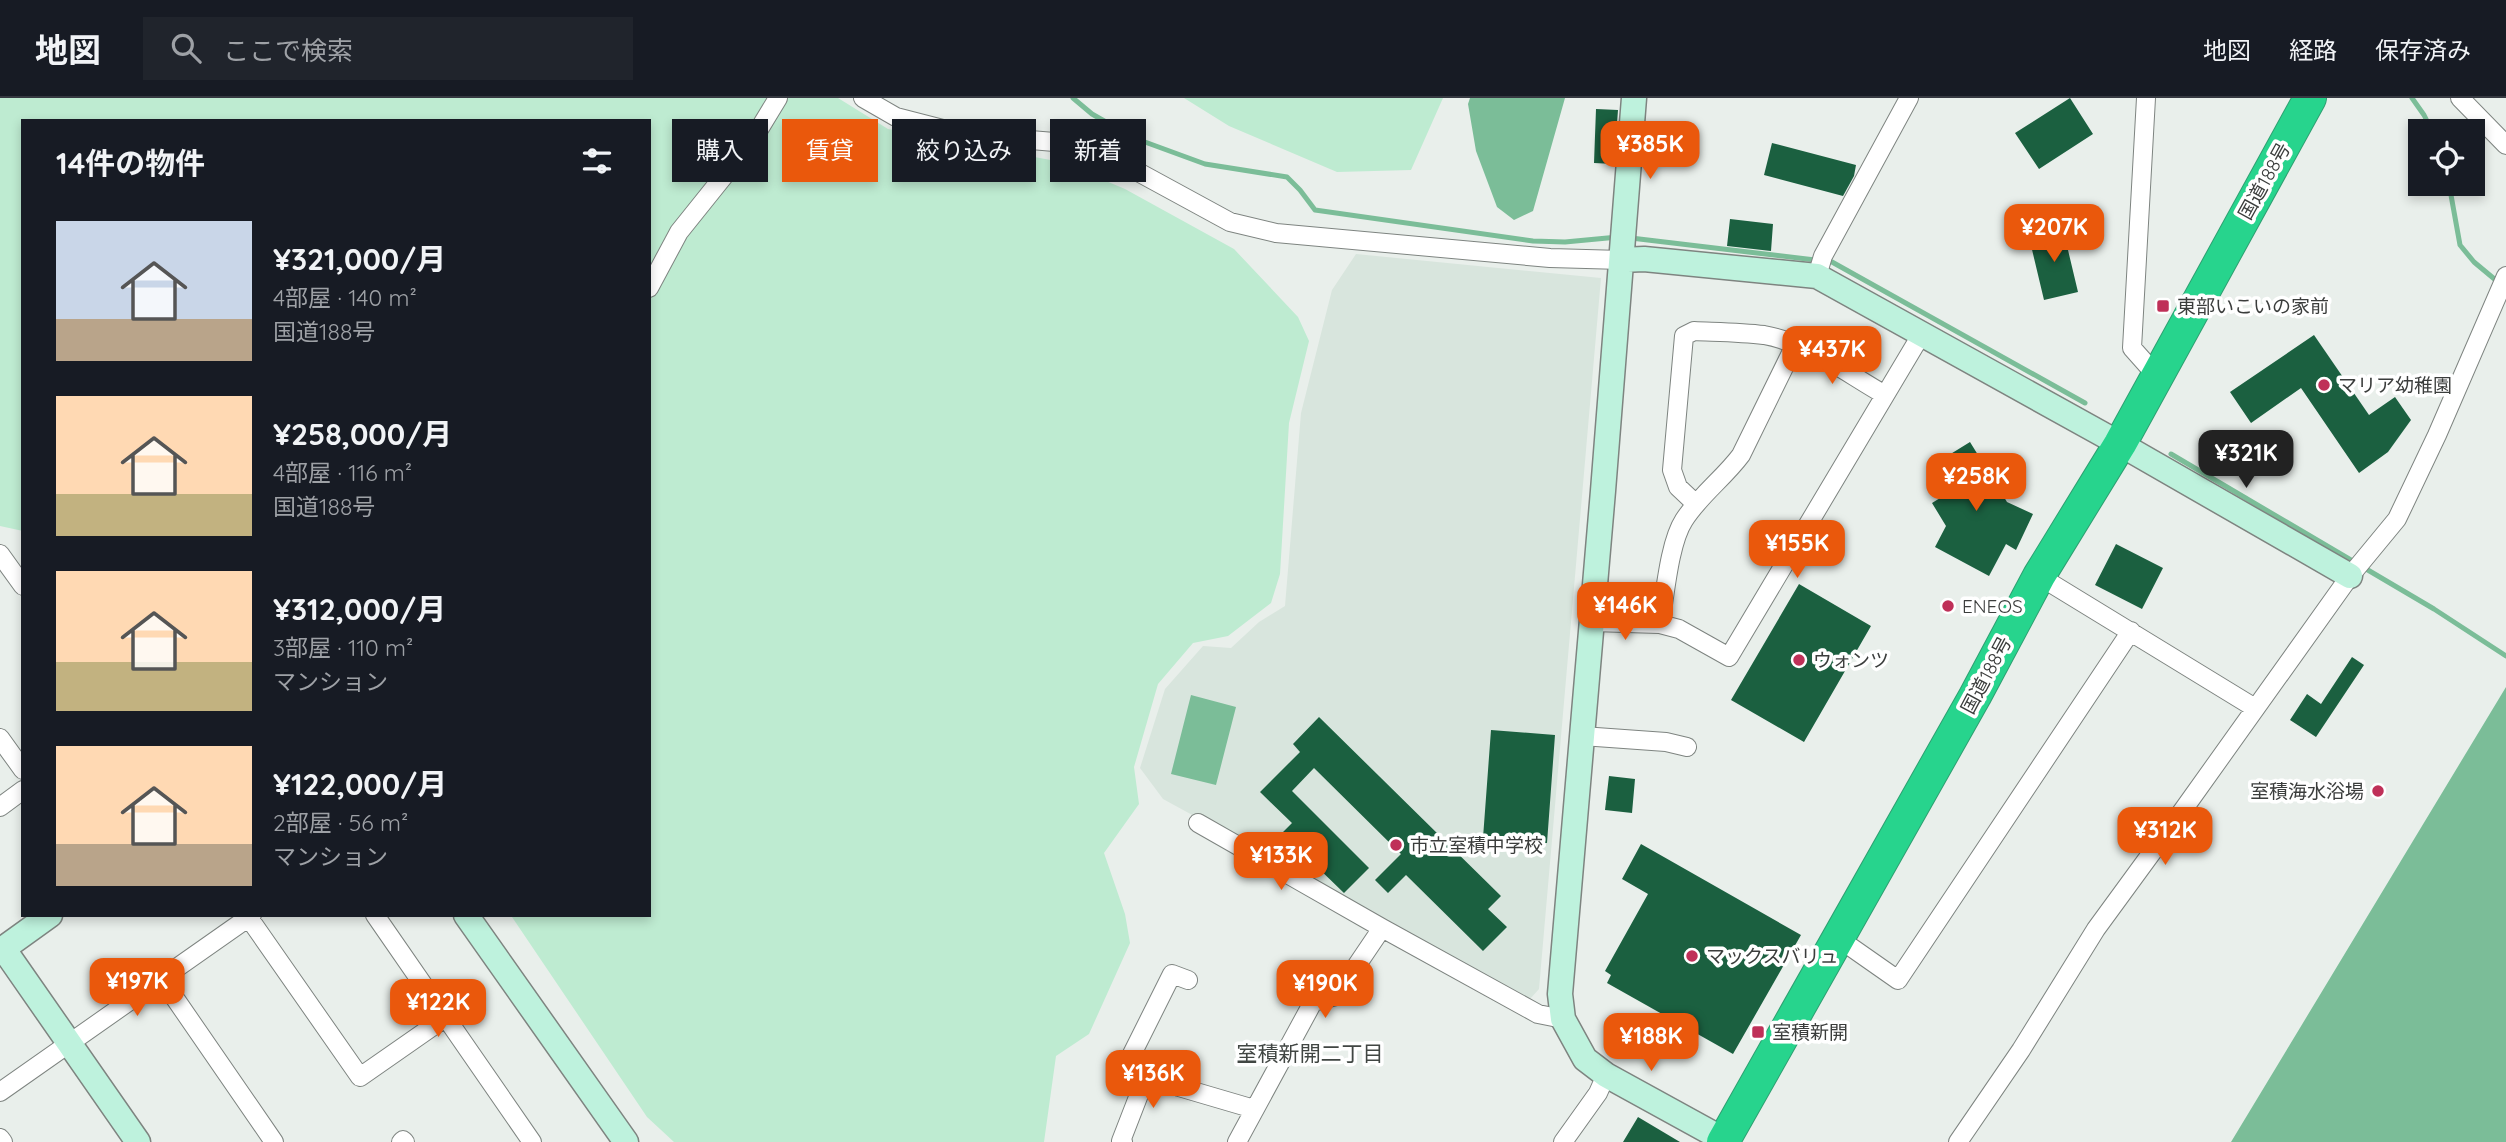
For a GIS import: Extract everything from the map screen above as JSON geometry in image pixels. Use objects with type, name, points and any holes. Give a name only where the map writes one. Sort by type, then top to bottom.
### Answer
[{"type":"highway","name":"国道188号","points":[[1725,1141],[1975,696],[2039,576],[2120,444],[2310,98]]},
{"type":"street","points":[[651,284],[678,232],[752,141],[778,98]]},
{"type":"street","points":[[863,98],[896,117],[962,134],[1094,148],[1230,222],[1276,233],[1550,258],[1644,259],[1818,276],[2350,576]]},
{"type":"street","points":[[1634,98],[1560,994],[1563,1019],[1585,1059],[1606,1075],[1725,1141]]},
{"type":"street","points":[[1818,276],[1823,256],[1909,98]]},
{"type":"street","points":[[2146,98],[2132,348],[2156,375]]},
{"type":"street","points":[[2460,98],[2506,145]]},
{"type":"street","points":[[1958,1142],[2021,1050],[2096,929],[2350,576],[2398,519],[2506,276]]},
{"type":"street","points":[[1696,504],[1678,487],[1672,470],[1684,336],[1693,331],[1765,335],[1811,351],[1885,395]]},
{"type":"street","points":[[1592,621],[1660,624],[1679,629],[1729,657],[1921,335]]},
{"type":"street","points":[[1660,624],[1676,534],[1696,504],[1741,455],[1795,345]]},
{"type":"street","points":[[0,554],[21,583]]},
{"type":"street","points":[[2039,576],[2255,708]]},
{"type":"street","points":[[1838,938],[1898,981],[2131,631]]},
{"type":"street","points":[[1582,736],[1666,742],[1687,747]]},
{"type":"street","points":[[0,738],[21,767]]},
{"type":"street","points":[[0,807],[21,791]]},
{"type":"street","points":[[1198,823],[1538,1014],[1563,1019]]},
{"type":"street","points":[[47,917],[1,947],[138,1142]]},
{"type":"street","points":[[0,1092],[251,917],[360,1077],[446,1017]]},
{"type":"street","points":[[376,917],[532,1142]]},
{"type":"street","points":[[467,917],[626,1142]]},
{"type":"street","points":[[1237,1142],[1313,1002],[1336,996],[1382,928]]},
{"type":"street","points":[[1188,980],[1172,974],[1128,1062],[1147,1074],[1179,1087],[1254,1109]]},
{"type":"street","points":[[161,978],[274,1142]]},
{"type":"street","points":[[1123,1142],[1121,1140],[1147,1074]]},
{"type":"street","points":[[1563,1142],[1598,1093],[1606,1075]]},
{"type":"shaded area","points":[[0,98],[838,98],[872,119],[782,119],[782,182],[878,182],[878,123],[892,130],[892,182],[1036,182],[1036,157],[1050,160],[1050,182],[1108,182],[1234,249],[1298,317],[1309,341],[1289,423],[1280,574],[1271,603],[1228,636],[1193,643],[1158,684],[1134,767],[1139,804],[1104,853],[1125,914],[1130,943],[1089,1034],[1056,1056],[1044,1142],[674,1142],[647,1117],[512,917],[651,917],[651,119],[21,119],[21,531],[0,526]]},
{"type":"shaded area","points":[[1184,98],[1443,98],[1411,170],[1337,172],[1229,126]]},
{"type":"shaded area","points":[[1470,98],[1565,98],[1533,211],[1514,220],[1497,207],[1476,151],[1468,104]]},
{"type":"shaded area","points":[[1356,254],[1601,278],[1539,989],[1530,999],[1163,799],[1140,768],[1165,689],[1203,646],[1231,648],[1259,622],[1285,606],[1301,413],[1332,290]]},
{"type":"shaded area","points":[[2506,687],[2506,1142],[2231,1142]]},
{"type":"shaded area","points":[[1191,695],[1236,707],[1216,785],[1171,774]]},
{"type":"building","points":[[2070,98],[2093,134],[2039,169],[2015,133]]},
{"type":"building","points":[[1596,109],[1618,110],[1614,164],[1594,163]]},
{"type":"building","points":[[1772,143],[1856,165],[1854,176],[1843,196],[1764,175]]},
{"type":"building","points":[[1730,219],[1773,224],[1771,251],[1727,246]]},
{"type":"building","points":[[2063,229],[2078,292],[2044,300],[2029,237]]},
{"type":"building","points":[[2314,335],[2369,415],[2395,397],[2411,420],[2388,452],[2359,473],[2301,388],[2251,423],[2230,392]]},
{"type":"building","points":[[1970,442],[2007,502],[2033,514],[2016,550],[2006,544],[1989,576],[1935,547],[1946,526],[1932,503],[1953,490],[1936,463]]},
{"type":"building","points":[[2116,544],[2163,568],[2142,609],[2095,585]]},
{"type":"building","points":[[1799,584],[1871,626],[1804,742],[1731,700]]},
{"type":"building","points":[[2352,657],[2364,665],[2316,737],[2290,720],[2307,694],[2321,704]]},
{"type":"building","points":[[1319,717],[1501,896],[1488,909],[1507,927],[1483,951],[1406,875],[1388,893],[1375,880],[1401,854],[1314,768],[1292,791],[1369,868],[1344,893],[1282,833],[1292,823],[1260,792],[1300,752],[1293,744]]},
{"type":"building","points":[[1491,730],[1555,735],[1547,843],[1483,838]]},
{"type":"building","points":[[1609,776],[1635,779],[1632,813],[1605,810]]},
{"type":"building","points":[[1641,844],[1801,935],[1733,1054],[1607,983],[1611,975],[1605,971],[1648,894],[1622,879]]},
{"type":"building","points":[[1638,1117],[1680,1142],[1623,1142]]},
{"type":"waterway","points":[[1073,98],[1092,114],[1134,138],[1205,164],[1287,177],[1315,210],[1533,241],[1565,242],[1618,237]]},
{"type":"waterway","points":[[2412,98],[2426,119]]},
{"type":"waterway","points":[[2451,196],[2460,245],[2474,262],[2498,282]]},
{"type":"waterway","points":[[1631,238],[1832,262],[2085,403]]},
{"type":"waterway","points":[[2171,454],[2434,609],[2506,656]]},
{"type":"place","name":"東部いこいの家前","points":[[2163,306]]},
{"type":"place","name":"マリア幼稚園","points":[[2324,385]]},
{"type":"place","name":"ENEOS","points":[[1948,606]]},
{"type":"place","name":"ウォンツ","points":[[1799,660]]},
{"type":"place","name":"室積海水浴場","points":[[2378,791]]},
{"type":"place","name":"市立室積中学校","points":[[1396,845]]},
{"type":"place","name":"マックスバリュ","points":[[1692,956]]},
{"type":"place","name":"室積新開","points":[[1758,1032]]},
{"type":"district","name":"室積新開二丁目","points":[[1310,1054]]}]
